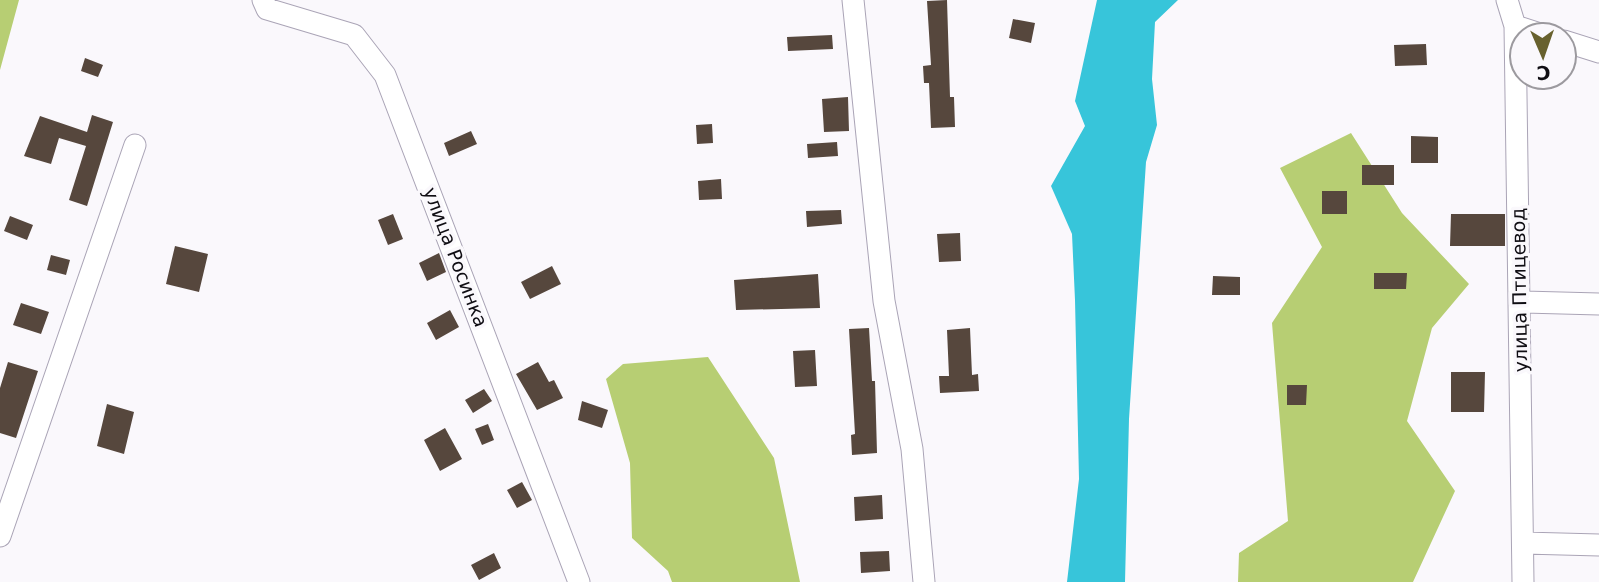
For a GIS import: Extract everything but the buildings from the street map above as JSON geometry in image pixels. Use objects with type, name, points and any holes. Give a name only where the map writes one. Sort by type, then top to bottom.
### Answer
[{"type":"street","name":"улица Росинка","points":[[262,0],[267,9],[354,35],[385,75],[579,582]]},
{"type":"street","points":[[853,0],[884,301],[912,449],[923,582]]},
{"type":"street","name":"улица Птицевод","points":[[1507,0],[1513,21]]},
{"type":"street","points":[[1578,45],[1599,52]]},
{"type":"street","name":"улица Птицевод","points":[[1515,91],[1523,582]]},
{"type":"street","points":[[0,536],[135,145]]},
{"type":"street","points":[[1520,302],[1599,304]]},
{"type":"street","points":[[1523,543],[1599,545]]},
{"type":"green space","points":[[0,0],[19,0],[0,70]]},
{"type":"green space","points":[[1351,133],[1402,213],[1469,284],[1432,328],[1407,421],[1455,491],[1413,582],[1238,582],[1239,553],[1288,521],[1272,323],[1322,247],[1280,168]]},
{"type":"green space","points":[[708,357],[774,458],[800,582],[672,582],[668,571],[632,538],[630,463],[606,379],[623,364]]},
{"type":"water","points":[[1097,0],[1178,0],[1155,22],[1152,79],[1157,125],[1146,162],[1129,419],[1125,582],[1067,582],[1079,479],[1075,300],[1072,234],[1051,186],[1085,126],[1075,101]]}]
